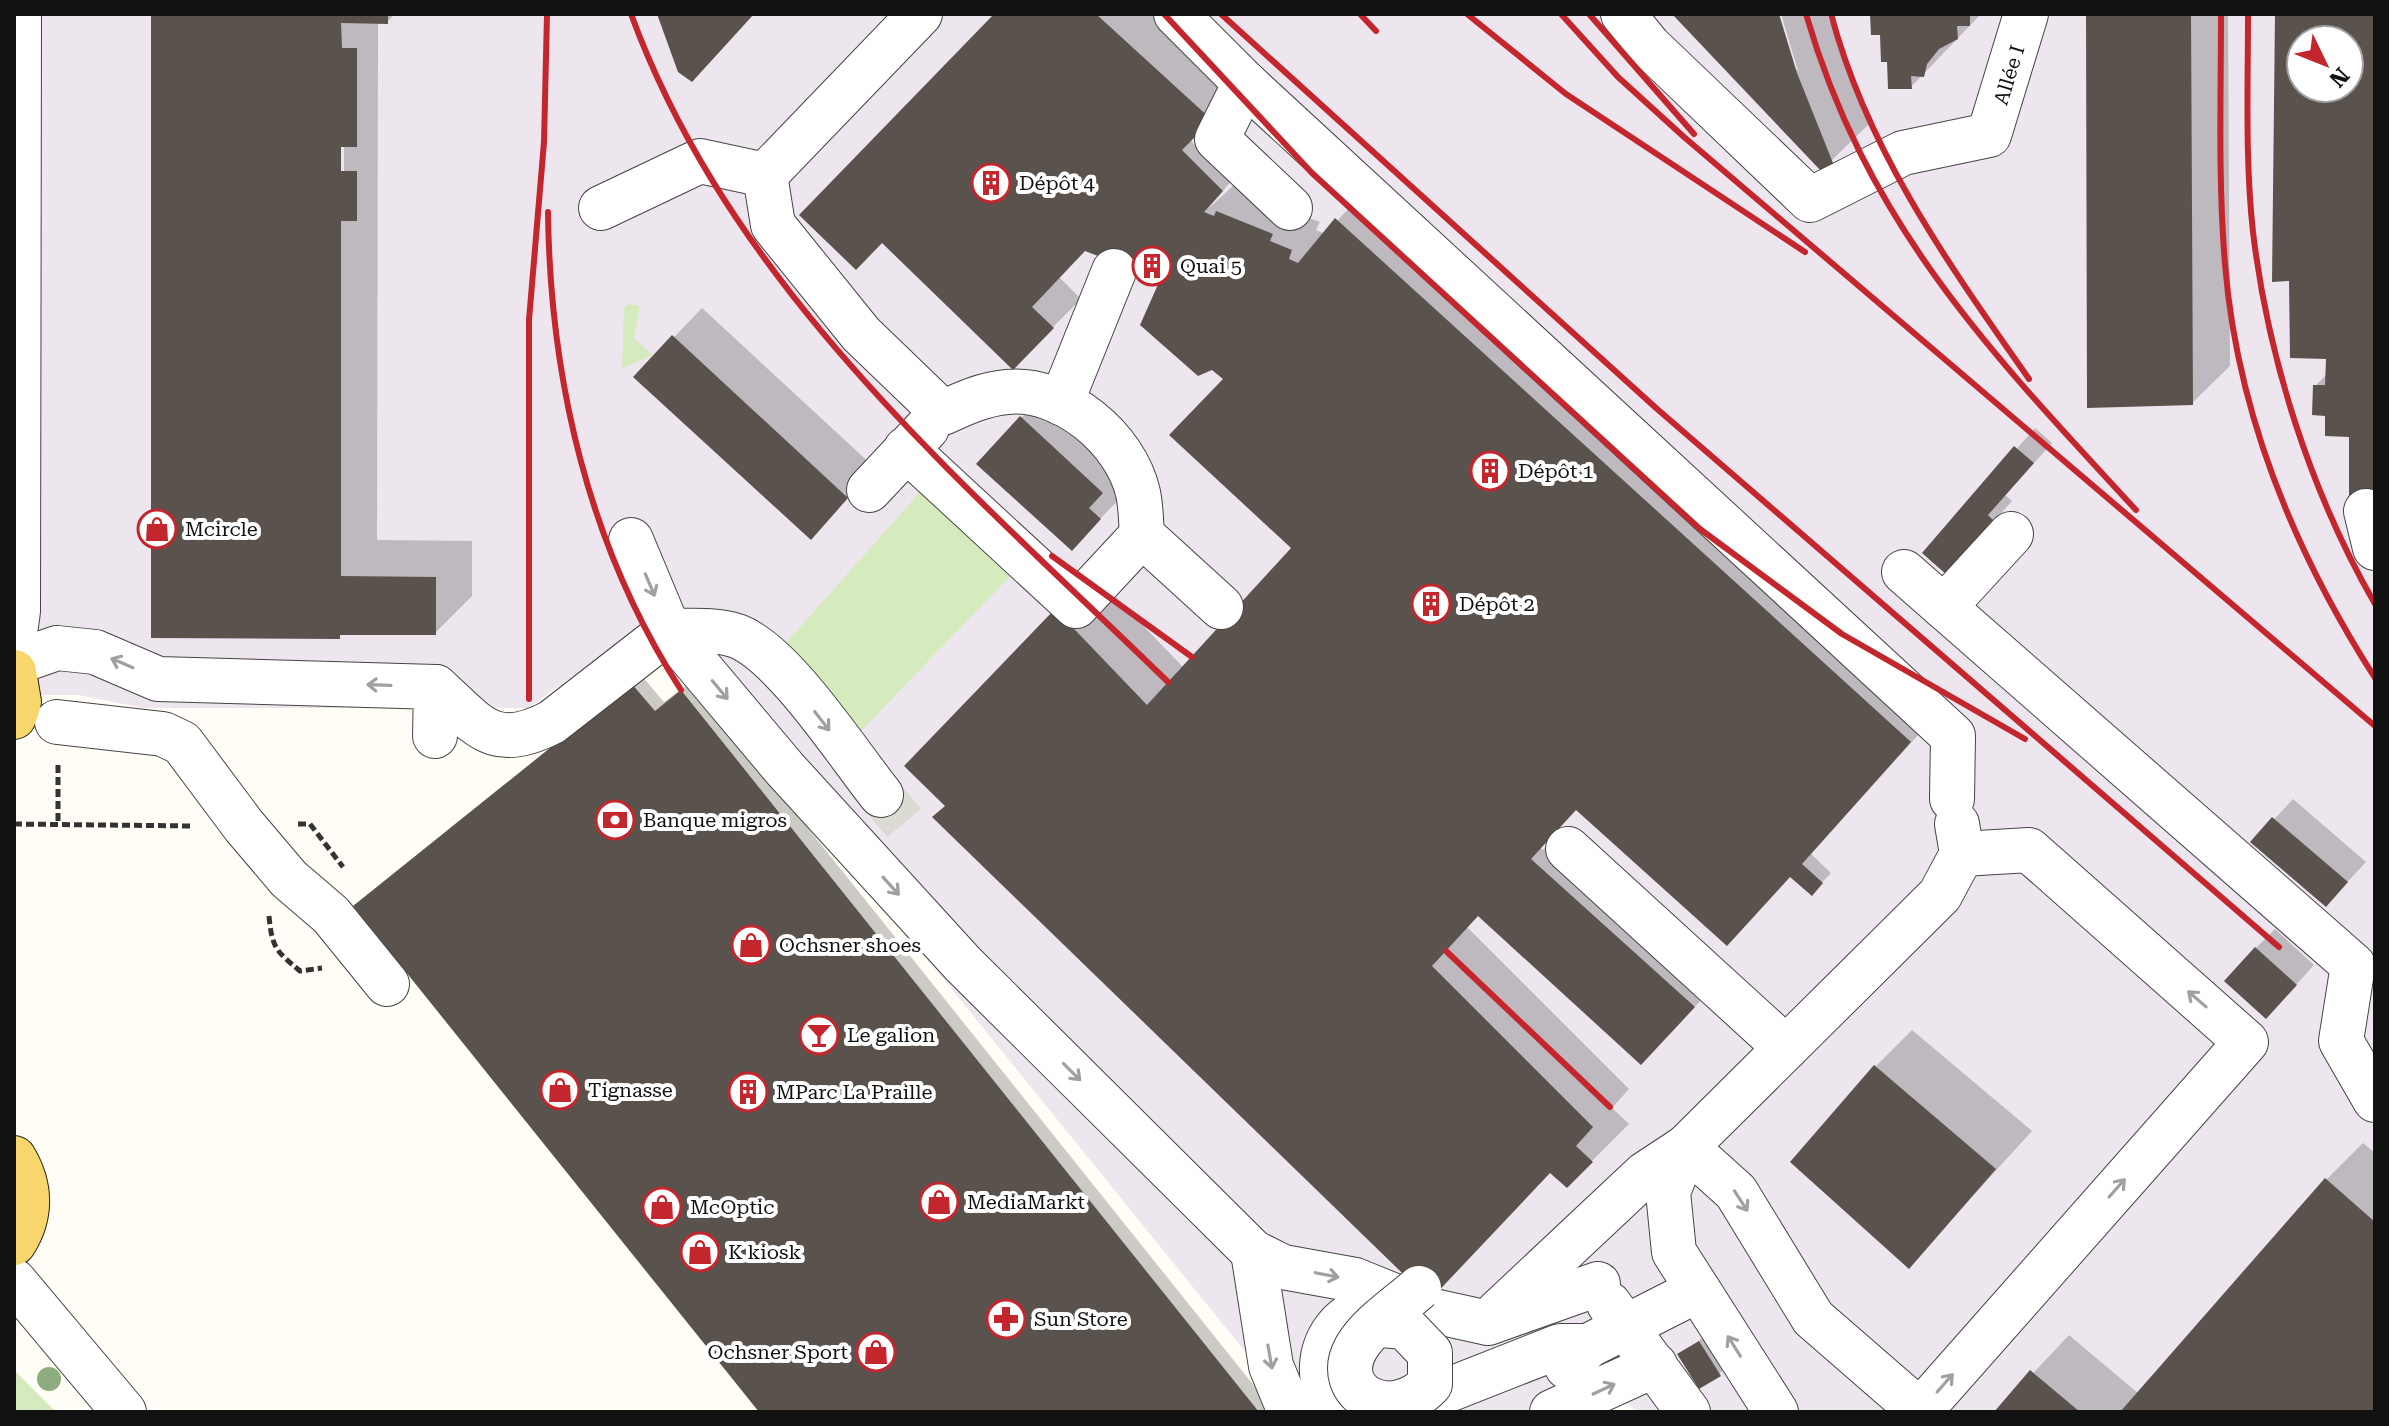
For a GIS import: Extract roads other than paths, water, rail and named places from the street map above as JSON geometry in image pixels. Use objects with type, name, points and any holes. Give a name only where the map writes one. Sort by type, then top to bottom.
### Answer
[{"type":"main road","points":[[14,672],[19,702],[14,717]]},
{"type":"main road","points":[[14,1158],[28,1194],[24,1223],[14,1243]]},
{"type":"street","points":[[14,640],[18,611],[19,14]]},
{"type":"street","points":[[765,175],[920,14]]},
{"type":"street","points":[[1176,14],[1245,83],[1953,736],[1939,786],[1962,854],[1940,895],[1686,1147],[1645,1174],[1600,1218],[1587,1225],[1488,1323]]},
{"type":"street","name":"Allée I","points":[[1623,14],[1649,46],[1810,200],[1903,153],[1989,135],[2026,14]]},
{"type":"street","points":[[1245,83],[1217,139],[1290,208]]},
{"type":"street","points":[[601,208],[700,161],[765,175]]},
{"type":"street","points":[[765,175],[773,225],[861,334],[943,413]]},
{"type":"street","points":[[1061,403],[1114,271]]},
{"type":"street","points":[[869,490],[943,413],[977,397],[1008,391],[1038,394],[1061,403],[1101,432],[1118,451],[1138,492],[1142,535],[1221,607]]},
{"type":"street","points":[[906,449],[1076,606],[1142,535]]},
{"type":"street","points":[[1944,607],[2011,534]]},
{"type":"street","points":[[631,540],[669,631],[785,769],[963,964],[1253,1252],[1283,1267],[1355,1280],[1429,1310],[1488,1323],[1598,1284]]},
{"type":"street","points":[[1904,572],[2353,965],[2341,1041],[2375,1100]]},
{"type":"street","points":[[14,663],[57,648],[95,652],[158,679],[436,687],[488,734],[513,735],[535,731],[552,722],[669,631],[726,633],[756,646],[781,668],[881,795]]},
{"type":"street","points":[[435,736],[436,687]]},
{"type":"street","points":[[57,722],[163,734],[182,743],[289,879],[331,915],[387,984]]},
{"type":"street","points":[[1568,849],[1786,1048]]},
{"type":"street","points":[[1686,1147],[1736,1192],[1813,1318],[1920,1411],[2246,1042],[2029,850],[1962,854]]},
{"type":"street","points":[[1686,1147],[1668,1192],[1674,1252],[1776,1412]]},
{"type":"street","points":[[1600,1218],[1598,1284],[1608,1338],[1655,1365],[1688,1412]]},
{"type":"street","points":[[1253,1252],[1271,1366],[1290,1412]]},
{"type":"street","points":[[1344,1412],[1330,1387],[1328,1363],[1332,1347],[1348,1320],[1410,1280],[1376,1327],[1365,1337],[1356,1348],[1351,1372],[1358,1393],[1373,1407],[1384,1411],[1410,1407],[1430,1384],[1432,1363],[1423,1342],[1405,1327],[1382,1325],[1368,1332],[1357,1341],[1348,1364],[1353,1391],[1372,1407],[1385,1411],[1399,1411],[1423,1403],[1655,1365]]},
{"type":"street","points":[[14,1281],[124,1412]]},
{"type":"street","points":[[1462,1412],[1528,1388],[1560,1346],[1608,1338],[1698,1290]]},
{"type":"street","points":[[1333,1412],[1320,1375],[1325,1345],[1333,1331],[1357,1312],[1376,1303],[1399,1303],[1416,1308],[1438,1321],[1453,1347],[1457,1376],[1454,1392],[1440,1412]]},
{"type":"tunnel","points":[[881,795],[904,823]]},
{"type":"railway","points":[[529,699],[529,320],[544,142],[547,14]]},
{"type":"railway","points":[[631,14],[675,114],[729,207],[792,294],[861,377],[935,456],[1168,682]]},
{"type":"railway","points":[[1164,14],[1312,173],[1700,529],[1842,634],[2025,739]]},
{"type":"railway","points":[[1221,14],[1656,408],[2279,947]]},
{"type":"railway","points":[[1360,14],[1376,31]]},
{"type":"railway","points":[[1467,14],[1566,94],[1805,252]]},
{"type":"railway","points":[[1561,14],[1618,77],[1684,137],[2375,726]]},
{"type":"railway","points":[[1589,14],[1694,134]]},
{"type":"railway","points":[[1806,14],[1832,89],[1863,159],[1899,223],[1984,340],[2136,510]]},
{"type":"railway","points":[[1831,14],[1866,113],[1889,160],[1941,249],[2029,379]]},
{"type":"railway","points":[[2221,14],[2223,233],[2232,320],[2242,374],[2274,480],[2296,532],[2320,582],[2375,678]]},
{"type":"railway","points":[[2248,14],[2250,205],[2269,328],[2312,471],[2331,517],[2375,604]]},
{"type":"railway","points":[[548,212],[557,338],[581,461],[622,579],[649,635],[681,690]]},
{"type":"railway","points":[[1052,556],[1192,657]]},
{"type":"railway","points":[[1446,951],[1610,1107]]},
{"type":"place","name":"Dépôt 4","points":[[991,183]]},
{"type":"place","name":"Quai 5","points":[[1152,266]]},
{"type":"place","name":"Dépôt 1","points":[[1490,471]]},
{"type":"place","name":"Mcircle","points":[[157,529]]},
{"type":"place","name":"Dépôt 2","points":[[1431,604]]},
{"type":"place","name":"Banque migros","points":[[615,820]]},
{"type":"place","name":"Ochsner shoes","points":[[751,945]]},
{"type":"place","name":"Le galion","points":[[819,1035]]},
{"type":"place","name":"Tignasse","points":[[560,1090]]},
{"type":"place","name":"MParc La Praille","points":[[748,1092]]},
{"type":"place","name":"MediaMarkt","points":[[939,1202]]},
{"type":"place","name":"McOptic","points":[[662,1207]]},
{"type":"place","name":"K kiosk","points":[[700,1252]]},
{"type":"place","name":"Sun Store","points":[[1006,1319]]},
{"type":"place","name":"Ochsner Sport","points":[[876,1352]]}]
